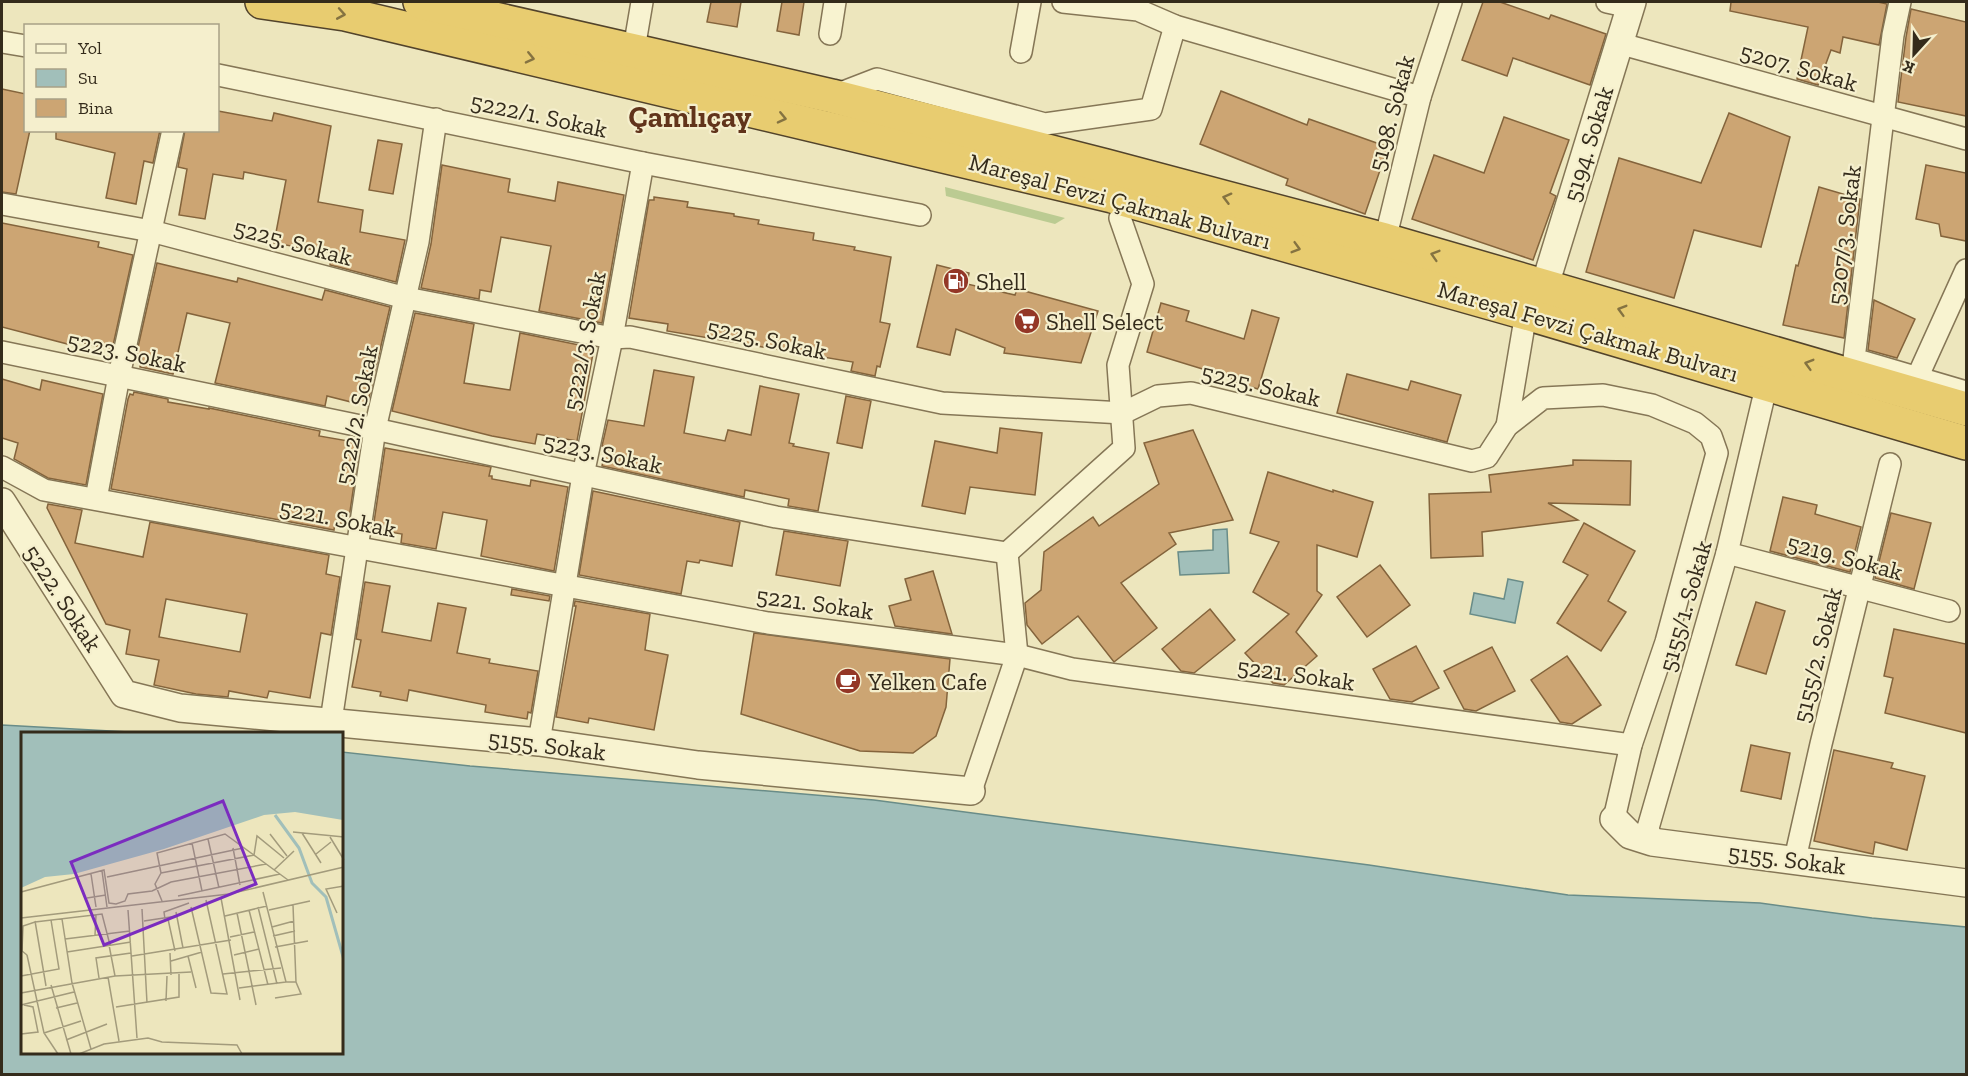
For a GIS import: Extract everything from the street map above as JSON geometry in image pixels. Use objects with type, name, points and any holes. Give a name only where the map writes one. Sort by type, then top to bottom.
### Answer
[{"type":"highway","name":"Mareşal Fevzi Çakmak Bulvarı","points":[[262,2],[345,14],[1112,196],[1966,409]]},
{"type":"highway","name":"Mareşal Fevzi Çakmak Bulvarı","points":[[420,2],[456,5],[634,50],[832,96],[1385,240],[1535,300],[1767,384],[1966,443]]},
{"type":"street","points":[[634,50],[642,2]]},
{"type":"street","points":[[830,34],[835,2]]},
{"type":"street","points":[[1021,52],[1030,2]]},
{"type":"street","points":[[1063,2],[1139,6],[1175,26],[1420,97]]},
{"type":"street","name":"5198. Sokak","points":[[1385,240],[1420,97],[1451,2]]},
{"type":"street","name":"5207/3. Sokak","points":[[1900,2],[1893,35],[1854,359],[1917,378]]},
{"type":"street","name":"5194. Sokak","points":[[1535,300],[1618,43],[1623,3]]},
{"type":"street","points":[[832,96],[877,79],[1044,124],[1151,109],[1175,26]]},
{"type":"street","points":[[2,42],[24,46]]},
{"type":"street","name":"5207. Sokak","points":[[1618,43],[1966,139]]},
{"type":"street","name":"5222/1. Sokak","points":[[219,75],[643,163],[920,215]]},
{"type":"street","points":[[977,106],[999,138]]},
{"type":"street","name":"5222/2. Sokak","points":[[331,721],[375,429],[418,242],[436,119]]},
{"type":"street","points":[[96,499],[119,376],[173,132]]},
{"type":"street","name":"5222/3. Sokak","points":[[539,742],[584,475],[612,338],[643,163]]},
{"type":"street","name":"5225. Sokak","points":[[2,204],[151,231],[406,297],[612,338],[630,337],[942,403],[1123,413],[1158,396],[1191,393],[1472,461],[1487,457],[1507,426]]},
{"type":"street","points":[[971,791],[1017,655],[1007,553],[1124,448],[1118,365],[1143,284],[1120,218]]},
{"type":"street","points":[[1966,270],[1917,378],[1966,392]]},
{"type":"street","points":[[1507,426],[1535,300]]},
{"type":"street","name":"5223. Sokak","points":[[2,352],[375,429],[776,517],[1007,553]]},
{"type":"street","name":"5155/1. Sokak","points":[[1652,842],[1648,828],[1727,553],[1767,384]]},
{"type":"street","points":[[1507,426],[1543,398],[1603,395],[1652,405],[1695,423],[1711,436],[1717,453],[1666,642],[1631,745],[1614,819]]},
{"type":"street","name":"5155/2. Sokak","points":[[1795,859],[1890,464]]},
{"type":"street","name":"5221. Sokak","points":[[2,467],[44,490],[768,623],[1017,655],[1072,669],[1631,745]]},
{"type":"street","name":"5222. Sokak","points":[[2,502],[124,694]]},
{"type":"street","name":"5219. Sokak","points":[[1727,553],[1949,611]]},
{"type":"street","name":"5155. Sokak","points":[[124,694],[180,708],[539,742],[698,765],[971,791]]},
{"type":"street","name":"5155. Sokak","points":[[1614,819],[1630,835],[1652,842],[1966,883]]},
{"type":"green space","points":[[945,187],[1065,218],[1055,224],[946,196]]},
{"type":"water","points":[[1227,529],[1229,573],[1180,575],[1178,552],[1213,550],[1213,530]]},
{"type":"water","points":[[1508,579],[1523,582],[1515,623],[1470,614],[1474,593],[1504,599]]},
{"type":"water","points":[[2,725],[129,732],[21,732],[21,1055],[344,1055],[344,752],[470,766],[874,800],[1369,865],[1568,895],[1760,903],[1872,918],[1966,927],[1966,1074],[2,1074]]},
{"type":"building","points":[[711,2],[741,2],[737,27],[707,22]]},
{"type":"building","points":[[782,2],[804,2],[799,35],[777,31]]},
{"type":"building","points":[[1483,2],[1500,2],[1549,19],[1551,15],[1606,34],[1590,85],[1513,58],[1507,76],[1462,60]]},
{"type":"building","points":[[1731,2],[1878,2],[1887,4],[1879,45],[1843,37],[1840,53],[1831,50],[1818,85],[1797,79],[1808,27],[1730,11]]},
{"type":"building","points":[[1911,9],[1966,22],[1966,116],[1898,102]]},
{"type":"building","points":[[2,89],[24,94],[24,132],[30,132],[16,194],[2,192]]},
{"type":"building","points":[[1221,91],[1307,125],[1309,119],[1388,147],[1365,214],[1286,185],[1288,179],[1200,144]]},
{"type":"building","points":[[219,111],[272,121],[274,113],[331,126],[318,202],[363,210],[360,232],[405,240],[396,282],[330,265],[332,253],[274,243],[286,180],[244,172],[243,179],[213,174],[205,219],[179,215],[187,169],[178,167],[185,132],[219,132]]},
{"type":"building","points":[[1729,113],[1790,137],[1761,247],[1694,230],[1674,298],[1586,272],[1619,158],[1701,183]]},
{"type":"building","points":[[1504,117],[1569,140],[1550,193],[1556,196],[1533,260],[1412,219],[1434,155],[1484,173]]},
{"type":"building","points":[[56,132],[160,132],[153,163],[144,161],[136,204],[106,198],[115,153],[56,139]]},
{"type":"building","points":[[378,140],[402,144],[393,194],[369,190]]},
{"type":"building","points":[[442,165],[510,179],[508,192],[555,201],[558,182],[624,195],[602,323],[539,311],[551,246],[501,237],[491,292],[480,290],[479,299],[421,288],[431,244]]},
{"type":"building","points":[[1926,165],[1966,173],[1966,241],[1941,236],[1939,224],[1916,219]]},
{"type":"building","points":[[1819,187],[1860,199],[1844,338],[1783,325],[1796,265],[1798,266]]},
{"type":"building","points":[[654,197],[688,202],[687,207],[759,220],[758,224],[814,233],[813,240],[855,247],[854,250],[891,257],[880,322],[890,324],[880,367],[877,366],[875,376],[851,371],[853,362],[667,331],[668,324],[629,318],[649,200],[654,200]]},
{"type":"building","points":[[2,223],[99,242],[98,247],[133,255],[112,350],[76,341],[75,346],[2,327]]},
{"type":"building","points":[[157,263],[237,282],[238,278],[322,300],[325,290],[390,307],[367,406],[327,396],[325,406],[215,383],[230,323],[187,313],[173,374],[140,367],[142,357],[136,356]]},
{"type":"building","points":[[937,265],[969,273],[967,284],[1015,295],[1017,289],[1098,311],[1081,363],[1004,353],[1005,348],[956,329],[950,355],[917,347]]},
{"type":"building","points":[[1874,300],[1915,319],[1897,358],[1868,350]]},
{"type":"building","points":[[1161,303],[1189,311],[1186,321],[1244,339],[1252,310],[1279,318],[1258,389],[1231,381],[1232,378],[1147,352]]},
{"type":"building","points":[[415,313],[474,324],[464,383],[510,390],[520,333],[594,348],[577,441],[537,434],[535,444],[492,436],[392,411]]},
{"type":"building","points":[[654,370],[694,377],[684,433],[725,441],[728,430],[751,435],[760,386],[799,394],[789,443],[794,444],[793,446],[829,453],[818,511],[788,506],[789,499],[745,490],[744,497],[602,466],[606,447],[602,446],[608,420],[644,426]]},
{"type":"building","points":[[1347,374],[1408,390],[1411,381],[1461,395],[1447,442],[1337,413]]},
{"type":"building","points":[[2,379],[40,390],[42,380],[103,394],[86,485],[48,478],[14,459],[18,443],[2,438]]},
{"type":"building","points":[[134,392],[168,399],[168,402],[320,431],[319,436],[360,443],[348,525],[335,522],[334,530],[111,489],[128,399]]},
{"type":"building","points":[[846,396],[871,401],[862,448],[837,443]]},
{"type":"building","points":[[1000,428],[1042,433],[1035,495],[970,487],[965,514],[922,506],[935,441],[997,453]]},
{"type":"building","points":[[1193,430],[1233,520],[1169,533],[1176,544],[1121,583],[1157,628],[1114,662],[1078,616],[1042,644],[1027,625],[1025,603],[1041,590],[1044,552],[1093,517],[1099,526],[1159,484],[1144,443]]},
{"type":"building","points":[[385,448],[491,467],[489,476],[492,476],[492,479],[530,486],[531,480],[568,487],[554,571],[481,556],[487,520],[443,512],[436,549],[401,543],[402,534],[373,529]]},
{"type":"building","points":[[1573,460],[1631,461],[1630,505],[1548,503],[1578,520],[1482,532],[1483,556],[1431,558],[1429,494],[1491,492],[1489,475],[1573,465]]},
{"type":"building","points":[[1268,472],[1373,502],[1357,557],[1317,545],[1317,591],[1322,595],[1296,632],[1317,656],[1284,685],[1273,683],[1245,653],[1289,614],[1253,592],[1279,542],[1250,533]]},
{"type":"building","points":[[593,491],[740,522],[732,566],[700,560],[699,563],[687,561],[681,594],[579,575]]},
{"type":"building","points":[[1783,497],[1817,505],[1815,514],[1861,527],[1850,572],[1770,551]]},
{"type":"building","points":[[48,504],[82,510],[75,543],[143,557],[150,522],[329,555],[326,574],[340,577],[331,635],[321,633],[310,698],[269,691],[267,698],[229,691],[228,697],[196,694],[154,685],[159,660],[126,654],[130,630],[106,624],[47,508]],"holes":[[[166,599],[247,614],[240,652],[159,637]]]},
{"type":"building","points":[[1891,513],[1931,523],[1914,589],[1875,578]]},
{"type":"building","points":[[1584,523],[1635,551],[1608,601],[1626,612],[1601,651],[1557,623],[1588,575],[1563,562]]},
{"type":"building","points":[[784,531],[848,541],[840,586],[776,575]]},
{"type":"building","points":[[1380,565],[1410,605],[1367,637],[1337,597]]},
{"type":"building","points":[[933,571],[952,634],[895,626],[889,606],[911,600],[905,579]]},
{"type":"building","points":[[365,582],[390,586],[382,632],[431,641],[438,603],[466,608],[457,653],[490,659],[489,663],[538,671],[531,713],[528,712],[527,719],[485,712],[486,705],[409,690],[407,701],[380,696],[381,692],[352,687],[361,640],[356,639]]},
{"type":"building","points":[[512,589],[550,596],[549,601],[511,595]]},
{"type":"building","points":[[575,601],[650,614],[645,650],[668,655],[654,730],[589,718],[588,723],[556,717]]},
{"type":"building","points":[[1756,602],[1785,611],[1766,674],[1736,665]]},
{"type":"building","points":[[1210,609],[1235,640],[1194,673],[1181,671],[1162,649]]},
{"type":"building","points":[[1894,629],[1966,644],[1966,733],[1885,713],[1893,678],[1884,676]]},
{"type":"building","name":"Yelken Cafe","points":[[754,633],[950,659],[946,707],[936,736],[913,753],[860,751],[741,714]]},
{"type":"building","points":[[1416,646],[1439,688],[1412,702],[1390,699],[1373,669]]},
{"type":"building","points":[[1492,647],[1515,691],[1476,711],[1464,709],[1444,671]]},
{"type":"building","points":[[1567,656],[1601,705],[1572,724],[1560,722],[1531,680]]},
{"type":"building","points":[[1751,745],[1790,753],[1781,799],[1741,791]]},
{"type":"building","points":[[1834,750],[1893,763],[1891,768],[1925,776],[1907,850],[1875,842],[1873,854],[1814,841]]},
{"type":"place","name":"Shell","points":[[956,281]]},
{"type":"place","name":"Shell Select","points":[[1027,321]]},
{"type":"place","name":"Yelken Cafe","points":[[848,681]]},
{"type":"district","name":"Çamlıçay","points":[[690,117]]}]
